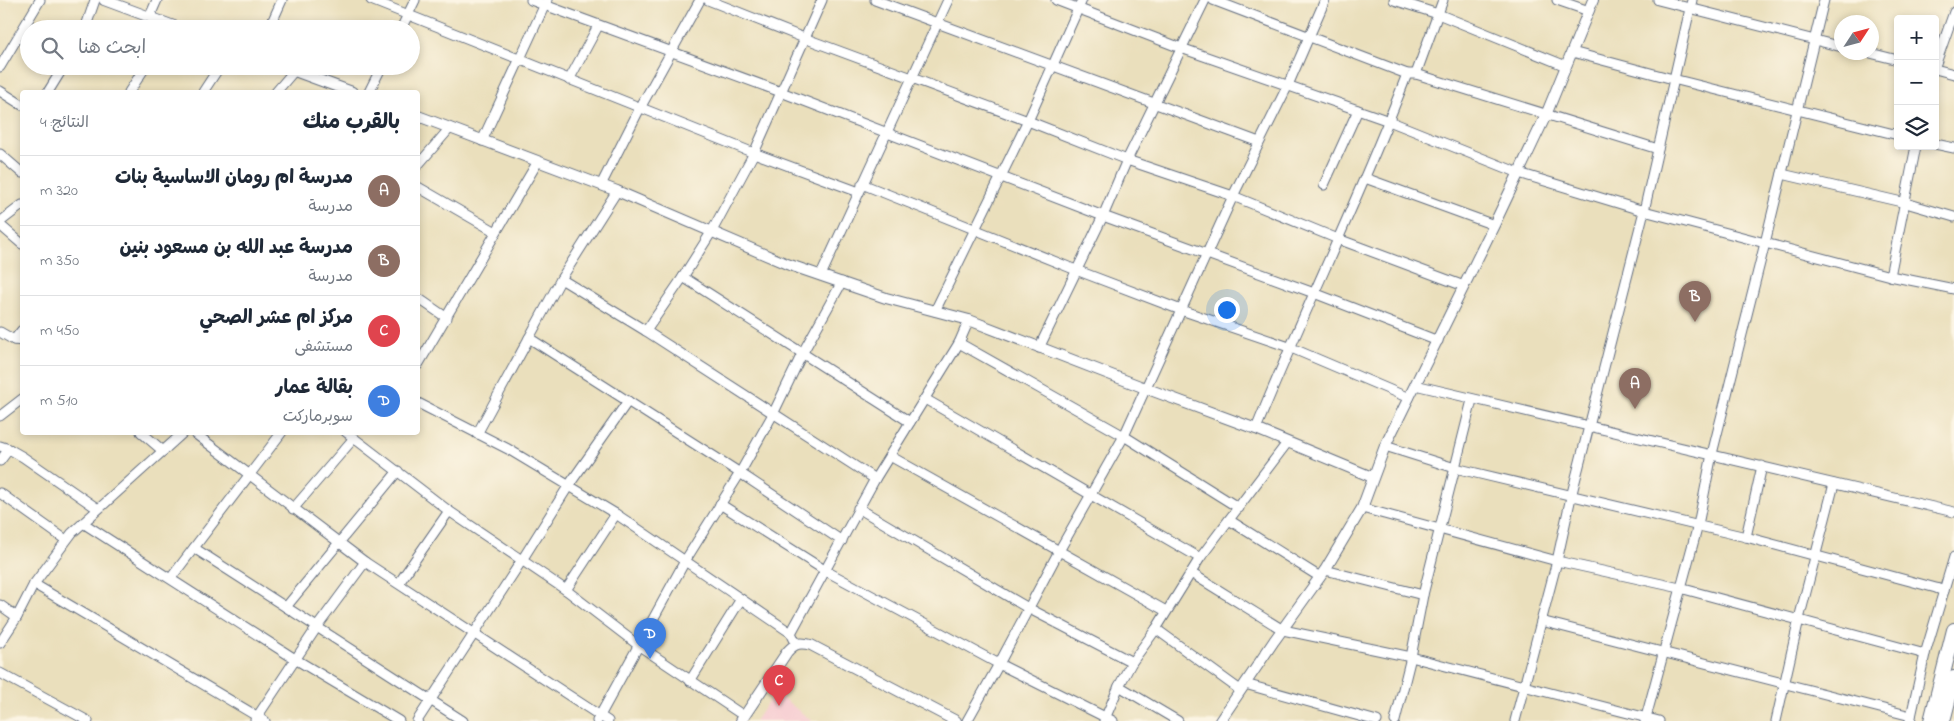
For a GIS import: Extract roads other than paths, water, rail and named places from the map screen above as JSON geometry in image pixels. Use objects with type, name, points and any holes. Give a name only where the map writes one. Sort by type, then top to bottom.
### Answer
[{"type":"main road","points":[[1931,721],[1954,630]]},
{"type":"main road","points":[[1943,721],[1954,678]]},
{"type":"street","points":[[28,20],[40,0]]},
{"type":"street","points":[[88,20],[95,0]]},
{"type":"street","points":[[104,0],[158,20]]},
{"type":"street","points":[[150,16],[157,0]]},
{"type":"street","points":[[272,20],[282,0]]},
{"type":"street","points":[[371,0],[754,153],[861,188],[974,229],[1181,310],[1289,347],[1409,398]]},
{"type":"street","points":[[406,20],[415,0]]},
{"type":"street","points":[[531,0],[546,3],[598,26],[781,92],[1103,216],[1314,293],[1438,341]]},
{"type":"street","points":[[601,185],[640,108],[700,0]]},
{"type":"street","points":[[708,0],[1127,160],[1233,196],[1338,239],[1464,286]]},
{"type":"street","points":[[646,331],[712,231],[754,153],[822,0]]},
{"type":"street","points":[[875,0],[1259,142]]},
{"type":"street","points":[[821,275],[936,22],[948,0]]},
{"type":"street","points":[[1056,0],[1080,4],[1181,48],[1389,121],[1519,174],[1644,211],[1765,243],[1890,276],[1954,289]]},
{"type":"street","points":[[1039,348],[1103,216],[1127,160],[1205,0]]},
{"type":"street","points":[[1213,0],[1411,74],[1658,149]]},
{"type":"street","points":[[967,721],[1124,436],[1233,196],[1288,85],[1326,0]]},
{"type":"street","points":[[1394,0],[1438,14],[1566,66]]},
{"type":"street","points":[[1256,429],[1289,347],[1443,0]]},
{"type":"street","points":[[1558,0],[1589,11]]},
{"type":"street","points":[[1220,721],[1323,573],[1362,508],[1385,446],[1438,341],[1546,115],[1593,0]]},
{"type":"street","points":[[1658,0],[1692,4],[1834,45]]},
{"type":"street","points":[[1645,719],[1698,525],[1712,454],[1824,0]]},
{"type":"street","points":[[482,141],[518,59],[546,3]]},
{"type":"street","points":[[935,311],[1028,121],[1080,4]]},
{"type":"street","points":[[1515,721],[1557,562],[1571,496],[1644,211],[1673,79],[1692,4]]},
{"type":"street","points":[[1938,60],[1954,12]]},
{"type":"street","points":[[569,80],[598,26]]},
{"type":"street","points":[[0,67],[20,34]]},
{"type":"street","points":[[1572,52],[1894,134]]},
{"type":"street","points":[[1879,55],[1894,59]]},
{"type":"street","points":[[1939,69],[1954,74]]},
{"type":"street","points":[[49,90],[58,75]]},
{"type":"street","points":[[130,90],[140,75]]},
{"type":"street","points":[[204,90],[214,75]]},
{"type":"street","points":[[278,90],[291,75]]},
{"type":"street","points":[[305,75],[346,90]]},
{"type":"street","points":[[370,90],[378,75]]},
{"type":"street","points":[[0,92],[20,104]]},
{"type":"street","points":[[1324,185],[1358,110]]},
{"type":"street","points":[[420,117],[537,163],[617,191],[787,264],[886,298],[969,320],[1256,429],[1372,477]]},
{"type":"street","points":[[420,163],[450,128]]},
{"type":"street","points":[[1939,145],[1954,148]]},
{"type":"street","points":[[1890,276],[1915,150]]},
{"type":"street","points":[[0,154],[20,171]]},
{"type":"street","points":[[420,362],[537,163]]},
{"type":"street","points":[[1782,174],[1906,203],[1954,217]]},
{"type":"street","points":[[1365,178],[1494,225]]},
{"type":"street","points":[[420,188],[496,232]]},
{"type":"street","points":[[477,434],[561,279],[617,191]]},
{"type":"street","points":[[20,208],[0,224],[20,242]]},
{"type":"street","points":[[683,277],[910,422]]},
{"type":"street","points":[[561,279],[646,331],[875,479]]},
{"type":"street","points":[[197,435],[365,562],[475,633],[601,719],[638,645],[685,561],[740,473],[842,282]]},
{"type":"street","points":[[420,299],[447,318]]},
{"type":"street","points":[[791,633],[826,571],[858,508],[959,343],[969,320]]},
{"type":"street","points":[[0,333],[18,340]]},
{"type":"street","points":[[530,338],[842,541]]},
{"type":"street","points":[[959,343],[1124,436],[1239,508]]},
{"type":"street","points":[[1415,385],[1472,400],[1712,454],[1954,512]]},
{"type":"street","points":[[925,399],[1200,558]]},
{"type":"street","points":[[1395,721],[1411,657],[1423,595],[1472,400]]},
{"type":"street","points":[[0,416],[20,401]]},
{"type":"street","points":[[417,721],[569,486],[628,401]]},
{"type":"street","points":[[420,404],[508,449],[616,514],[791,633],[796,644]]},
{"type":"street","points":[[144,435],[163,452]]},
{"type":"street","points":[[0,643],[17,617],[34,584],[66,540],[98,508],[181,435]]},
{"type":"street","points":[[171,578],[280,435]]},
{"type":"street","points":[[293,509],[350,435],[449,511],[566,590],[638,645],[742,719],[780,662],[791,647],[796,644],[811,646],[956,721]]},
{"type":"street","points":[[720,504],[826,571],[1108,720],[1119,686],[1132,662],[1156,629],[1200,558],[1286,443]]},
{"type":"street","points":[[1385,446],[1455,468],[1746,537],[1944,591]]},
{"type":"street","points":[[0,462],[4,447],[98,508]]},
{"type":"street","points":[[890,456],[1166,611]]},
{"type":"street","points":[[1746,537],[1762,466]]},
{"type":"street","points":[[286,607],[398,471]]},
{"type":"street","points":[[1776,721],[1786,684],[1799,619],[1834,484]]},
{"type":"street","points":[[0,493],[66,540]]},
{"type":"street","points":[[858,508],[1028,608],[1132,662]]},
{"type":"street","points":[[1362,508],[1557,562],[1680,588],[1925,654]]},
{"type":"street","points":[[399,583],[449,511]]},
{"type":"street","points":[[566,590],[616,514]]},
{"type":"street","points":[[1229,520],[1323,573],[1423,595]]},
{"type":"street","points":[[82,523],[171,578],[295,659],[399,721]]},
{"type":"street","points":[[194,548],[463,721]]},
{"type":"street","points":[[1541,621],[1786,684],[1910,719],[1925,654],[1954,557]]},
{"type":"street","points":[[34,584],[259,719],[295,659],[365,562]]},
{"type":"street","points":[[1191,573],[1283,630],[1411,657],[1658,721]]},
{"type":"street","points":[[690,681],[741,599]]},
{"type":"street","points":[[0,605],[17,617]]},
{"type":"street","points":[[1156,629],[1242,687],[1376,721]]},
{"type":"street","points":[[0,673],[88,721]]},
{"type":"street","points":[[1119,686],[1178,721]]},
{"type":"place","name":"مدرسة عبد الله بن مسعود بنين","points":[[1695,322]]},
{"type":"place","name":"مدرسة ام رومان الاساسية بنات","points":[[1635,409]]},
{"type":"place","name":"بقالة عمار","points":[[650,659]]},
{"type":"place","name":"مركز ام عشر الصحي","points":[[779,706]]}]
